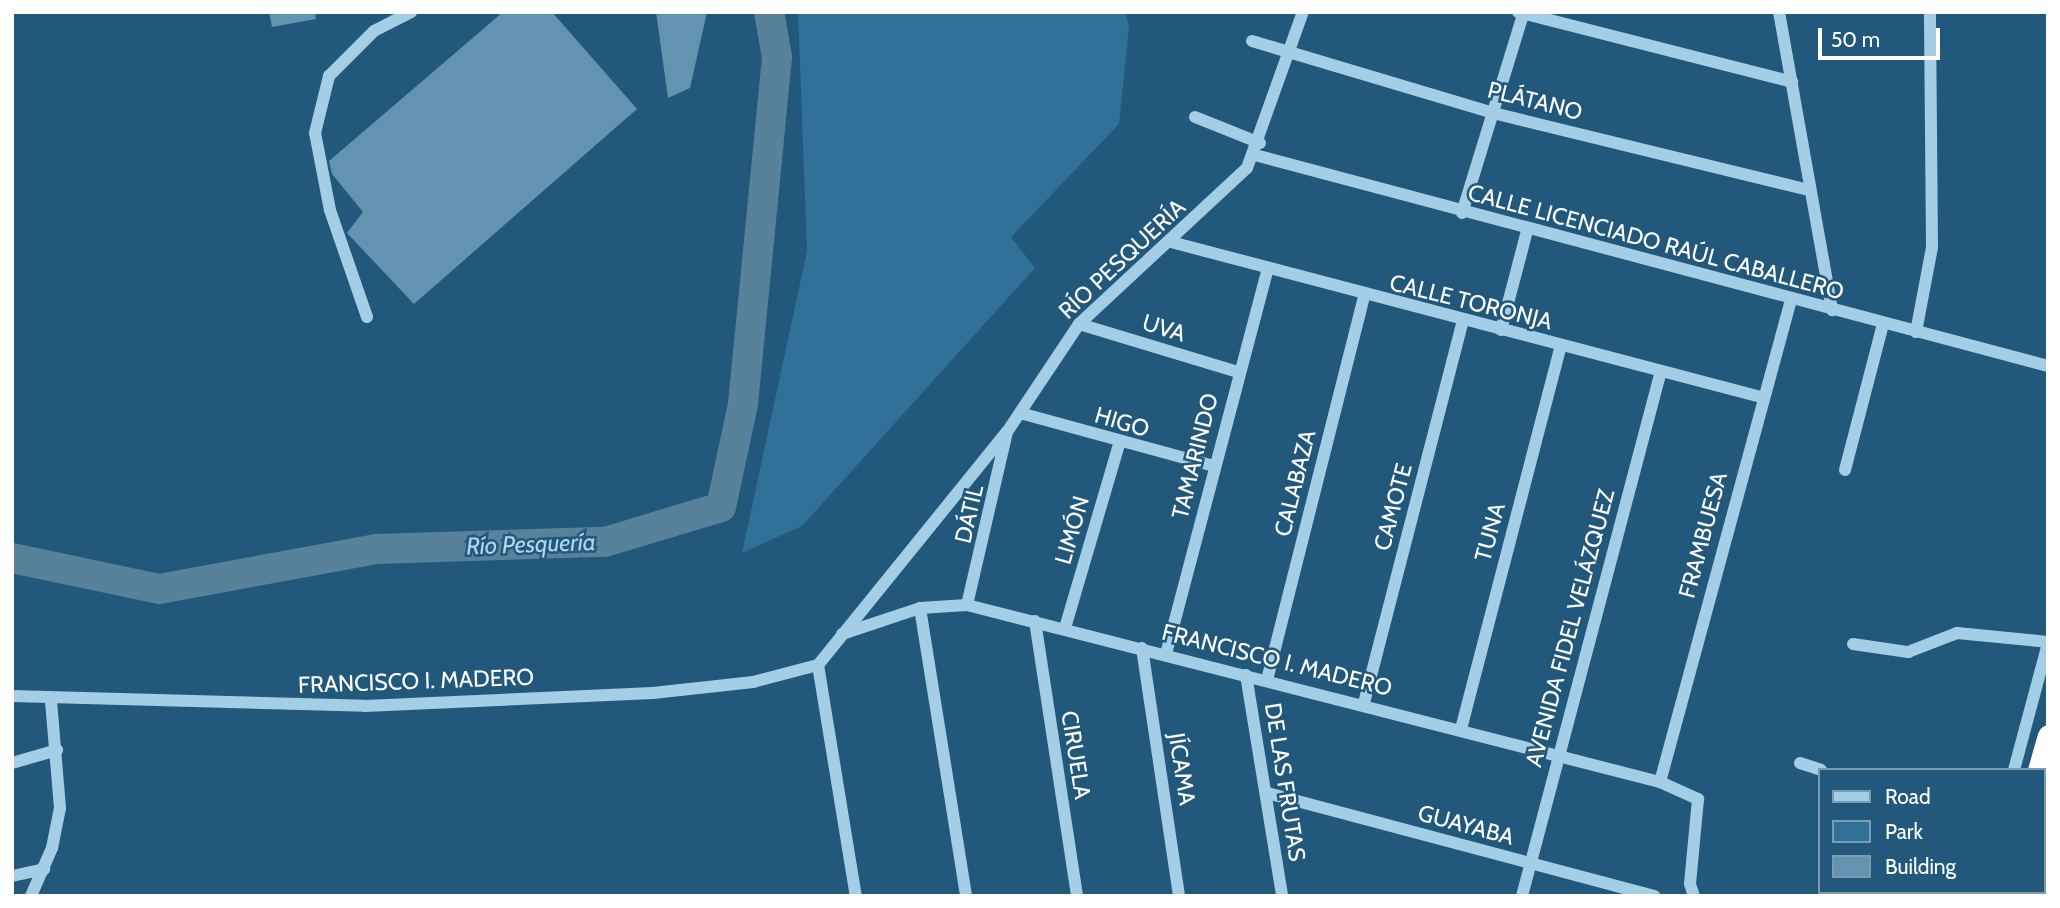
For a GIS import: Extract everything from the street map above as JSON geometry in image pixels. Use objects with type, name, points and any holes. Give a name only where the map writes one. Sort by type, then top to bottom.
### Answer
[{"type":"highway","points":[[2039,768],[2048,735]]},
{"type":"street","points":[[367,317],[330,210],[315,132],[329,76],[374,31],[411,12]]},
{"type":"street","name":"RÍO PESQUERÍA","points":[[818,665],[1007,432],[1079,324],[1239,178],[1257,149],[1292,54],[1303,12]]},
{"type":"street","points":[[1779,12],[1832,310]]},
{"type":"street","points":[[1916,332],[1933,247],[1930,12]]},
{"type":"street","points":[[1462,213],[1522,13],[1792,82]]},
{"type":"street","name":"PLÁTANO","points":[[1252,41],[1493,113],[1811,190]]},
{"type":"street","name":"CALLE LICENCIADO RAÚL CABALLERO","points":[[1195,117],[1257,149],[1462,213],[2048,366]]},
{"type":"street","points":[[1501,330],[1527,231]]},
{"type":"street","name":"CALLE TORONJA","points":[[1171,242],[1364,296],[1761,397]]},
{"type":"street","name":"TAMARINDO","points":[[1166,654],[1238,372],[1268,269]]},
{"type":"street","name":"CALABAZA","points":[[1267,680],[1364,296]]},
{"type":"street","name":"FRAMBUESA","points":[[1660,782],[1761,397],[1791,300]]},
{"type":"street","name":"CAMOTE","points":[[1364,703],[1463,321]]},
{"type":"street","name":"UVA","points":[[1079,324],[1238,372]]},
{"type":"street","points":[[1845,470],[1883,324]]},
{"type":"street","name":"TUNA","points":[[1461,729],[1560,346]]},
{"type":"street","name":"AVENIDA FIDEL VELÁZQUEZ","points":[[1522,896],[1557,754],[1661,371]]},
{"type":"street","name":"HIGO","points":[[1020,412],[1119,444],[1214,466]]},
{"type":"street","name":"DÁTIL","points":[[967,605],[1007,432]]},
{"type":"street","name":"LIMÓN","points":[[1065,628],[1119,444]]},
{"type":"street","name":"FRANCISCO I. MADERO","points":[[842,634],[920,608],[967,605],[1364,703],[1660,782],[1698,799],[1690,884],[1694,896]]},
{"type":"street","points":[[920,608],[966,896]]},
{"type":"street","name":"CIRUELA","points":[[1035,621],[1077,896]]},
{"type":"street","points":[[1853,644],[1908,652],[1957,633],[2048,642],[2015,768]]},
{"type":"street","name":"JÍCAMA","points":[[1142,648],[1179,896]]},
{"type":"street","points":[[818,665],[856,896]]},
{"type":"street","name":"FRANCISCO I. MADERO","points":[[12,696],[51,701],[324,707],[653,693],[754,682],[818,665]]},
{"type":"street","name":"DE LAS FRUTAS","points":[[1246,675],[1282,896]]},
{"type":"street","points":[[31,896],[44,869],[60,808],[51,701]]},
{"type":"street","points":[[12,763],[57,750]]},
{"type":"street","points":[[1800,763],[1818,769]]},
{"type":"street","name":"GUAYABA","points":[[1267,793],[1655,896]]},
{"type":"street","points":[[12,876],[44,869]]},
{"type":"green space","points":[[798,12],[1125,12],[1129,27],[1119,124],[1011,237],[1035,268],[802,526],[742,553],[807,251]]},
{"type":"building","points":[[269,12],[315,12],[316,19],[272,27]]},
{"type":"building","points":[[503,12],[552,12],[637,109],[414,304],[347,233],[363,212],[332,174],[329,161]]},
{"type":"building","points":[[656,12],[707,12],[690,88],[668,98]]},
{"type":"waterway","name":"Río Pesquería","points":[[12,558],[159,589],[376,549],[605,542],[721,507],[743,404],[777,57],[769,12]]}]
